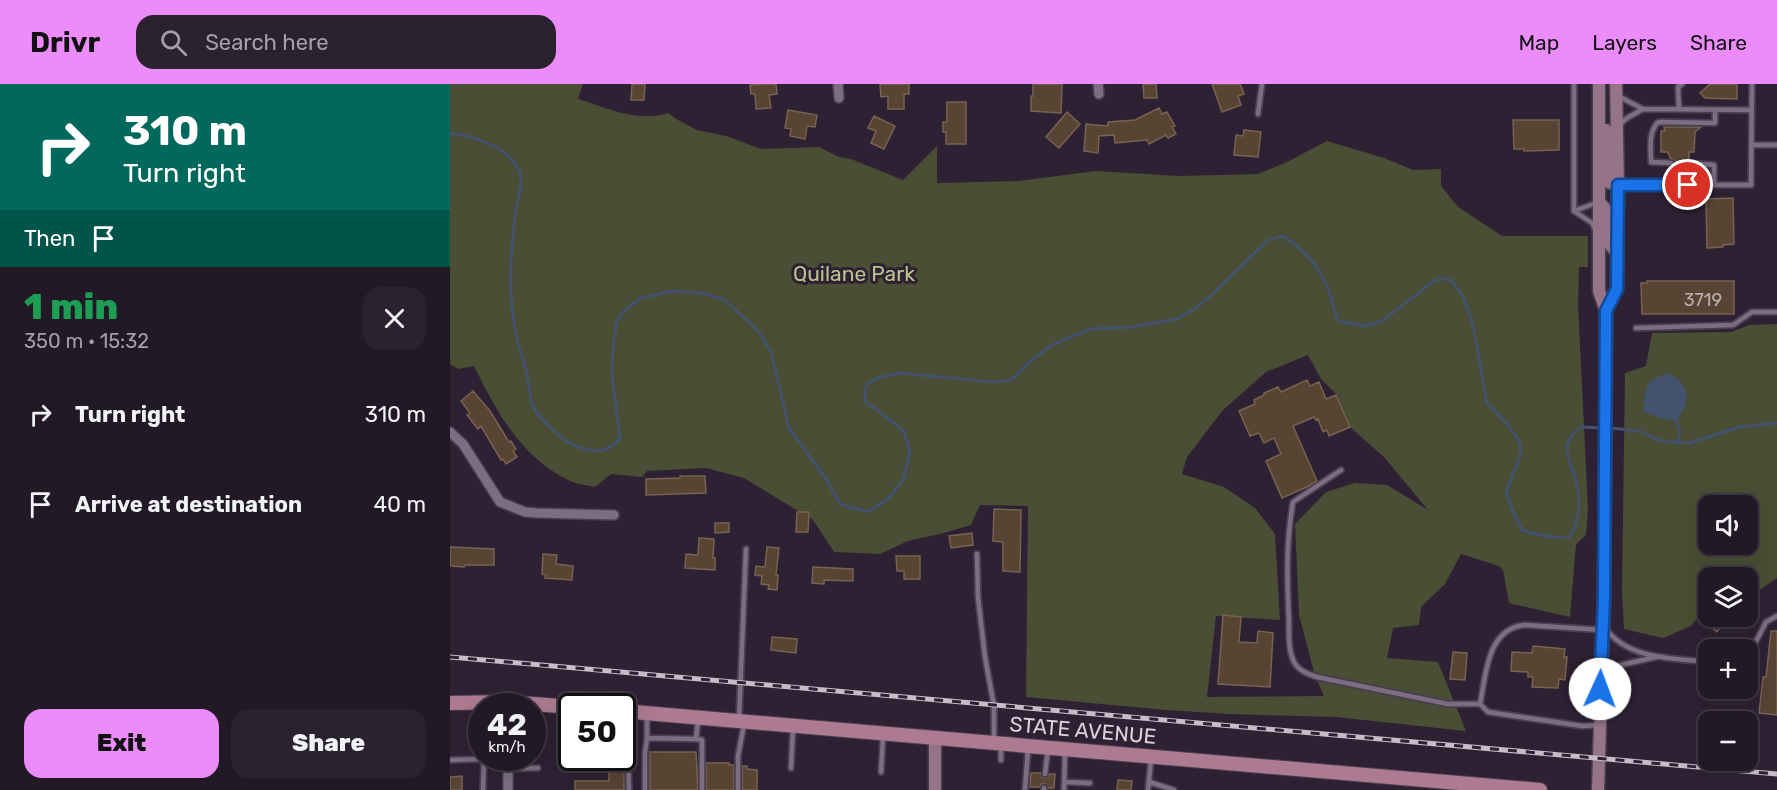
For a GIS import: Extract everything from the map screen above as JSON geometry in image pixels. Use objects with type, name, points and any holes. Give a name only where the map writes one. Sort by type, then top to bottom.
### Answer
[{"type":"main road","points":[[1598,790],[1604,598],[1606,367],[1606,311],[1599,291],[1599,84]]},
{"type":"main road","points":[[1606,311],[1617,289],[1616,90]]},
{"type":"main road","points":[[1600,122],[1606,131],[1608,182],[1618,185]]},
{"type":"main road","points":[[1599,202],[1608,212],[1608,242],[1618,254]]},
{"type":"main road","points":[[450,703],[468,703]]},
{"type":"main road","name":"STATE AVENUE","points":[[636,713],[1540,790]]},
{"type":"main road","points":[[934,738],[934,790]]},
{"type":"street","points":[[838,84],[839,98]]},
{"type":"street","points":[[1098,84],[1099,94]]},
{"type":"street","points":[[450,432],[463,444],[500,502],[525,512],[614,515]]},
{"type":"street","points":[[508,771],[508,790]]},
{"type":"lane","points":[[1258,114],[1262,84]]},
{"type":"lane","points":[[1574,84],[1574,212]]},
{"type":"lane","points":[[1678,109],[1678,87],[1682,84]]},
{"type":"lane","points":[[1618,185],[1751,185],[1752,84]]},
{"type":"lane","points":[[1616,90],[1643,109]]},
{"type":"lane","points":[[1617,127],[1643,109],[1752,110]]},
{"type":"lane","points":[[1671,163],[1651,162],[1650,135],[1654,126],[1661,122],[1715,123],[1715,110]]},
{"type":"lane","points":[[1752,145],[1777,145]]},
{"type":"lane","points":[[1689,163],[1714,165],[1714,185]]},
{"type":"lane","points":[[1688,185],[1688,205]]},
{"type":"lane","points":[[1574,212],[1599,202]]},
{"type":"lane","points":[[1574,212],[1592,223],[1599,237]]},
{"type":"lane","points":[[1636,328],[1732,325],[1752,312],[1777,312]]},
{"type":"lane","points":[[1341,470],[1293,502],[1289,525],[1287,579],[1290,649],[1295,663],[1304,672],[1317,677],[1448,704],[1480,705],[1488,712],[1582,726],[1599,725]]},
{"type":"lane","points":[[738,790],[746,549]]},
{"type":"lane","points":[[977,554],[978,597],[1001,760]]},
{"type":"lane","points":[[1758,639],[1767,622],[1777,616]]},
{"type":"lane","points":[[1480,705],[1487,666],[1493,648],[1500,636],[1515,626],[1603,628],[1620,643],[1656,657],[1698,661]]},
{"type":"lane","points":[[1601,673],[1621,665],[1656,657]]},
{"type":"lane","points":[[645,790],[647,714]]},
{"type":"lane","points":[[696,740],[698,718]]},
{"type":"lane","points":[[791,768],[794,726]]},
{"type":"lane","points":[[881,772],[883,734]]},
{"type":"lane","points":[[647,738],[702,740],[702,790]]},
{"type":"lane","points":[[1025,790],[1028,746]]},
{"type":"lane","points":[[1045,774],[1048,748]]},
{"type":"lane","points":[[1064,790],[1065,749]]},
{"type":"lane","points":[[1148,790],[1151,757]]},
{"type":"lane","points":[[450,760],[468,759]]},
{"type":"lane","points":[[483,790],[484,771]]},
{"type":"lane","points":[[628,771],[629,790]]},
{"type":"lane","points":[[1064,782],[1090,783]]},
{"type":"lane","points":[[1149,782],[1174,790]]},
{"type":"green space","name":"Quilane Park","points":[[450,84],[583,84],[578,99],[611,110],[645,116],[668,113],[697,130],[726,136],[761,149],[819,147],[839,157],[851,159],[903,180],[937,146],[937,183],[1018,181],[1096,171],[1179,176],[1258,174],[1327,141],[1384,158],[1413,170],[1441,169],[1441,186],[1458,207],[1502,236],[1588,236],[1588,267],[1579,267],[1578,304],[1588,509],[1586,535],[1576,544],[1570,617],[1509,603],[1503,570],[1499,566],[1461,554],[1445,584],[1421,607],[1419,625],[1393,628],[1387,658],[1438,662],[1466,731],[1336,717],[1166,710],[1026,697],[1028,506],[980,505],[971,525],[908,541],[880,554],[834,552],[813,520],[744,478],[706,468],[647,471],[642,477],[611,474],[595,487],[568,480],[551,470],[523,446],[491,400],[474,366],[458,369],[450,364]],"holes":[[[1308,355],[1321,379],[1337,395],[1350,427],[1384,457],[1428,510],[1387,485],[1355,483],[1326,492],[1295,524],[1299,615],[1315,676],[1324,696],[1207,697],[1216,616],[1280,620],[1275,534],[1255,508],[1224,487],[1182,474],[1187,457],[1223,410],[1266,372]]]},
{"type":"green space","points":[[1777,324],[1777,578],[1758,591],[1758,567],[1698,567],[1698,618],[1691,626],[1663,638],[1624,629],[1622,590],[1625,373],[1646,366],[1652,333],[1731,332],[1749,325]]},
{"type":"water","points":[[1667,373],[1680,382],[1686,394],[1685,407],[1676,421],[1643,412],[1649,382]]},
{"type":"building","points":[[632,84],[645,84],[644,100],[631,100]]},
{"type":"building","points":[[776,84],[777,94],[769,95],[771,108],[756,109],[755,94],[751,94],[750,85]]},
{"type":"building","points":[[880,84],[909,84],[909,94],[904,94],[904,109],[888,109],[888,96],[881,97]]},
{"type":"building","points":[[1033,84],[1062,84],[1061,113],[1031,111]]},
{"type":"building","points":[[1143,84],[1156,84],[1157,98],[1144,98]]},
{"type":"building","points":[[1212,84],[1240,84],[1244,94],[1238,96],[1241,105],[1222,112]]},
{"type":"building","points":[[1710,84],[1737,84],[1737,99],[1705,98],[1700,93]]},
{"type":"building","points":[[947,102],[966,102],[966,144],[946,144],[943,122],[947,122]]},
{"type":"building","points":[[1159,108],[1162,114],[1167,112],[1175,126],[1172,127],[1176,134],[1168,138],[1166,135],[1149,144],[1147,140],[1115,143],[1114,135],[1099,136],[1098,153],[1084,151],[1086,124],[1108,126],[1108,122],[1135,120]]},
{"type":"building","points":[[788,110],[817,115],[815,127],[807,126],[805,139],[790,136],[791,129],[785,128]]},
{"type":"building","points":[[1067,112],[1080,124],[1059,148],[1046,137]]},
{"type":"building","points":[[874,116],[895,126],[884,149],[871,143],[876,131],[868,128]]},
{"type":"building","points":[[1513,120],[1559,120],[1559,150],[1514,149]]},
{"type":"building","points":[[1664,127],[1701,127],[1695,132],[1694,152],[1689,152],[1689,159],[1685,162],[1689,173],[1674,172],[1672,167],[1675,165],[1675,160],[1670,158],[1668,152],[1661,152],[1661,131],[1665,131]]},
{"type":"building","points":[[1244,130],[1261,132],[1258,157],[1234,155],[1236,135],[1243,136]]},
{"type":"building","points":[[1733,198],[1734,244],[1707,248],[1706,199]]},
{"type":"building","points":[[1647,281],[1734,281],[1734,314],[1642,314],[1641,283],[1647,283]]},
{"type":"building","points":[[1307,380],[1310,386],[1319,382],[1326,399],[1336,395],[1350,427],[1329,436],[1327,430],[1323,432],[1318,419],[1314,417],[1293,426],[1317,481],[1282,498],[1266,461],[1281,454],[1274,438],[1264,443],[1259,433],[1250,436],[1239,411],[1255,404],[1254,400],[1264,393],[1278,387],[1281,392]]},
{"type":"building","points":[[473,391],[516,449],[513,451],[517,457],[506,464],[503,459],[501,460],[481,426],[478,429],[467,415],[470,413],[461,401]]},
{"type":"building","points":[[680,476],[705,476],[706,493],[646,495],[646,479],[680,478]]},
{"type":"building","points":[[994,509],[1021,510],[1020,572],[1003,571],[1003,542],[993,541]]},
{"type":"building","points":[[797,512],[809,512],[808,532],[796,532]]},
{"type":"building","points":[[715,523],[729,523],[729,532],[715,533]]},
{"type":"building","points":[[972,533],[973,545],[951,548],[949,536]]},
{"type":"building","points":[[699,538],[714,539],[715,570],[685,568],[686,554],[698,555]]},
{"type":"building","points":[[450,547],[494,549],[494,565],[450,566]]},
{"type":"building","points":[[767,547],[779,548],[777,590],[768,589],[769,585],[761,584],[762,576],[755,575],[756,566],[765,567]]},
{"type":"building","points":[[543,554],[557,555],[556,564],[573,566],[572,580],[545,578],[546,575],[542,574]]},
{"type":"building","points":[[896,556],[920,556],[920,579],[904,579],[904,571],[897,571]]},
{"type":"building","points":[[813,567],[853,569],[853,581],[824,580],[824,584],[812,583]]},
{"type":"building","points":[[1223,615],[1241,617],[1239,642],[1257,643],[1258,631],[1273,633],[1270,687],[1218,684]]},
{"type":"building","points":[[1711,627],[1720,627],[1717,632]]},
{"type":"building","points":[[1771,631],[1777,631],[1777,715],[1759,713]]},
{"type":"building","points":[[772,637],[797,639],[796,653],[771,650]]},
{"type":"building","points":[[1533,646],[1565,649],[1564,657],[1567,657],[1565,680],[1559,679],[1558,688],[1532,687],[1533,677],[1528,677],[1528,672],[1511,671],[1512,652],[1532,653]]},
{"type":"building","points":[[1453,652],[1467,653],[1465,680],[1450,679]]},
{"type":"building","points":[[650,752],[696,752],[698,790],[650,790]]},
{"type":"building","points":[[706,763],[734,765],[734,790],[706,790]]},
{"type":"building","points":[[742,766],[757,770],[757,790],[742,790]]},
{"type":"building","points":[[609,771],[624,771],[624,790],[575,790],[575,781],[609,781]]},
{"type":"building","points":[[1031,773],[1041,773],[1045,778],[1050,774],[1055,774],[1054,788],[1048,788],[1045,784],[1041,784],[1040,787],[1030,787]]},
{"type":"building","points":[[462,776],[462,790],[450,790],[450,777]]},
{"type":"building","points":[[1118,780],[1132,781],[1131,790],[1117,790]]},
{"type":"waterway","points":[[450,133],[489,144],[507,155],[519,171],[521,185],[512,241],[511,298],[516,335],[526,370],[530,397],[536,411],[558,435],[571,444],[589,450],[600,451],[610,447],[620,438],[612,375],[617,321],[626,309],[641,298],[673,291],[702,293],[725,300],[758,331],[771,352],[789,428],[826,479],[840,504],[868,512],[888,499],[903,480],[910,453],[904,431],[865,401],[867,384],[878,378],[900,373],[992,382],[1011,380],[1030,361],[1054,344],[1090,329],[1131,327],[1177,319],[1209,297],[1268,240],[1284,236],[1299,248],[1317,268],[1330,294],[1339,321],[1364,326],[1382,321],[1434,281],[1445,278],[1452,281],[1463,296],[1472,321],[1487,403],[1509,426],[1519,441],[1521,454],[1506,492],[1522,530],[1543,536],[1568,538],[1576,524],[1579,508],[1576,482],[1568,456],[1568,442],[1580,427],[1603,428]]},
{"type":"waterway","points":[[1676,421],[1680,432],[1678,443]]},
{"type":"waterway","points":[[1610,428],[1640,431],[1660,441],[1689,443],[1740,427],[1777,423]]},
{"type":"railway","points":[[450,657],[1777,774]]},
{"type":"route","points":[[1600,689],[1604,598],[1606,311],[1617,289],[1618,185],[1688,185]]}]
